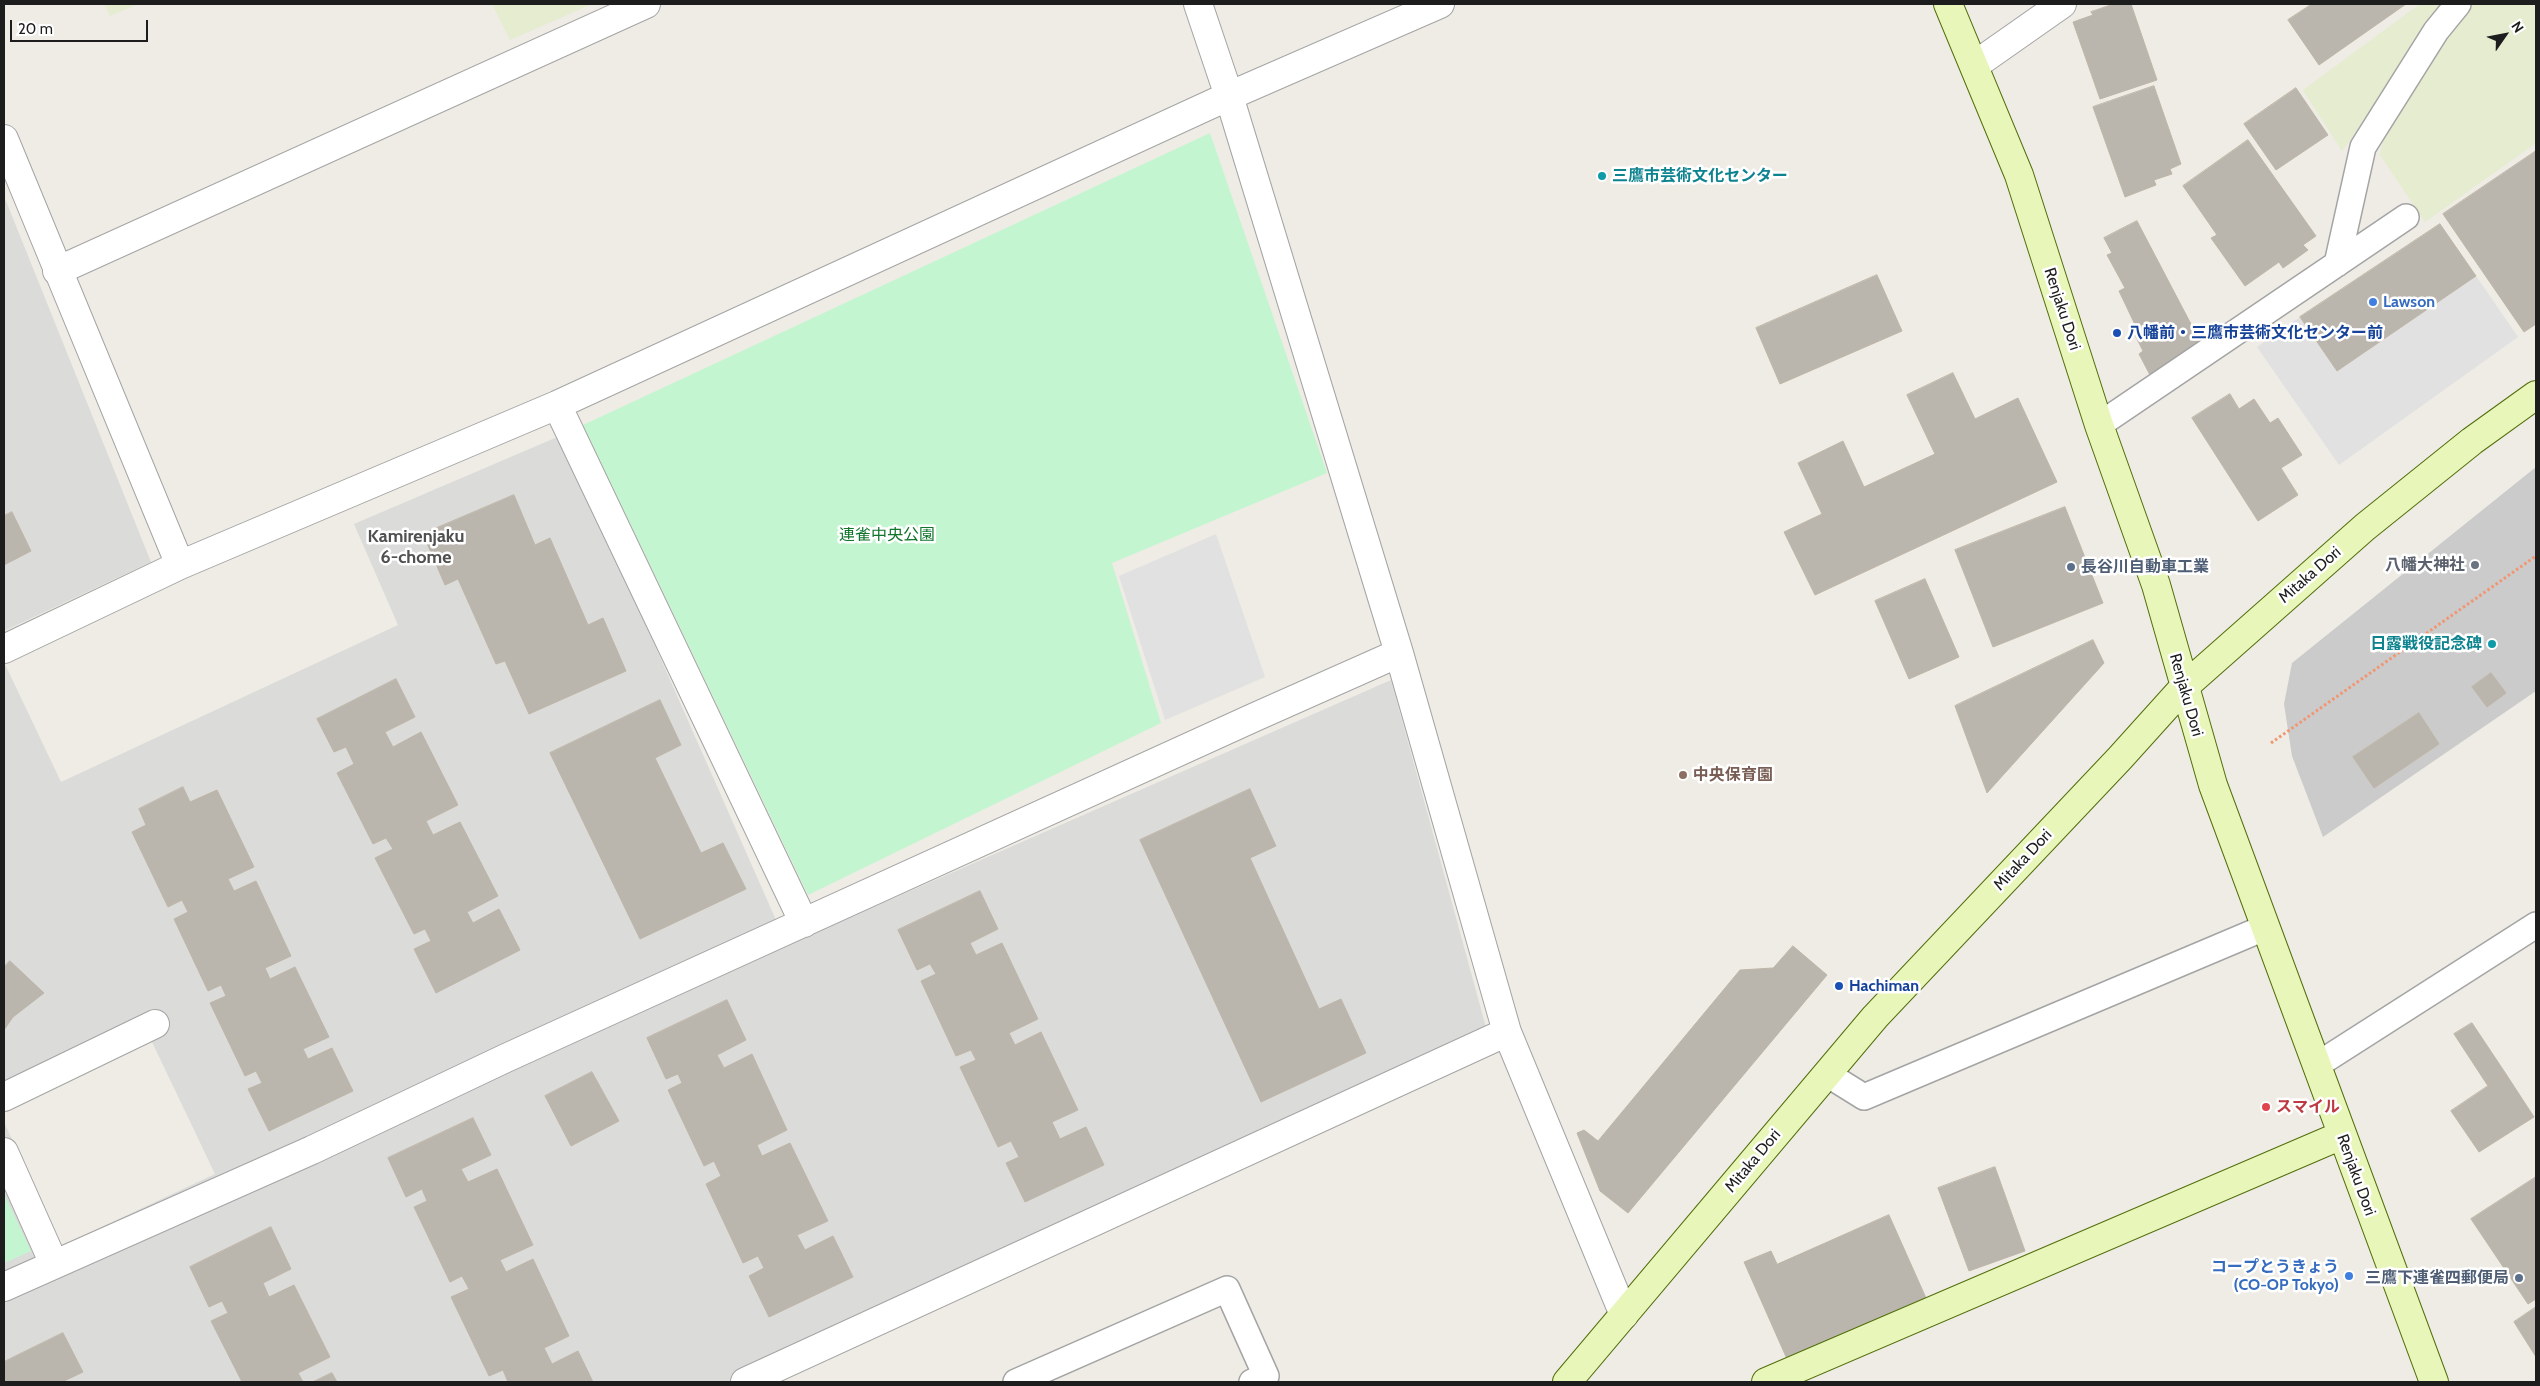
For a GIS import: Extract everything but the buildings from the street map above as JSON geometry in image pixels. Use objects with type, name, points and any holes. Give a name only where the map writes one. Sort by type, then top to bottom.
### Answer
[{"type":"main road","name":"Renjaku Dori","points":[[1948,4],[2019,175],[2099,425],[2156,585],[2213,785],[2264,928],[2317,1065],[2434,1382]]},
{"type":"main road","name":"Mitaka Dori","points":[[1567,1382],[1875,1017],[2120,758],[2184,687],[2365,527],[2472,441],[2536,395]]},
{"type":"main road","points":[[1766,1382],[2342,1135]]},
{"type":"street","points":[[57,270],[646,4]]},
{"type":"street","points":[[1198,4],[1229,96],[1399,653],[1507,1032],[1624,1314]]},
{"type":"street","points":[[4,648],[180,565],[557,405],[1229,96],[1440,4]]},
{"type":"street","points":[[1974,66],[2062,4]]},
{"type":"street","points":[[4,139],[180,565]]},
{"type":"street","points":[[557,405],[804,923]]},
{"type":"street","points":[[4,1287],[312,1150],[506,1058],[1399,653]]},
{"type":"street","points":[[4,1097],[155,1024]]},
{"type":"street","points":[[745,1382],[1507,1032]]},
{"type":"street","points":[[4,1152],[54,1264]]},
{"type":"lane","points":[[2337,264],[2364,147],[2436,31],[2458,4]]},
{"type":"lane","points":[[2099,425],[2406,217]]},
{"type":"lane","points":[[2317,1065],[2536,925]]},
{"type":"lane","points":[[1827,1074],[1864,1096],[2264,928]]},
{"type":"lane","points":[[1016,1382],[1227,1289],[1266,1376],[1252,1382]]},
{"type":"path","points":[[2271,743],[2536,556]]},
{"type":"shaded area","points":[[4,196],[151,562],[4,631]]},
{"type":"shaded area","points":[[2476,276],[2518,337],[2339,465],[2257,347],[2300,317],[2337,371]]},
{"type":"shaded area","points":[[562,435],[787,945],[1391,680],[1487,1031],[732,1382],[4,1382],[4,1122],[61,1246],[215,1174],[152,1042],[4,1107],[4,662],[61,782],[398,625],[354,524]]},
{"type":"shaded area","name":"八幡大神社","points":[[2536,467],[2536,691],[2323,837],[2292,756],[2284,704],[2292,663]]},
{"type":"shaded area","points":[[1216,534],[1265,677],[1165,720],[1119,576]]},
{"type":"green space","points":[[104,4],[138,4],[110,16]]},
{"type":"green space","points":[[492,4],[592,4],[510,40]]},
{"type":"green space","points":[[2420,4],[2450,4],[2342,151],[2303,90]]},
{"type":"green space","points":[[2468,4],[2536,4],[2536,143],[2425,222],[2380,155],[2387,124]]},
{"type":"green space","name":"連雀中央公園","points":[[1210,133],[1327,473],[1112,563],[1161,723],[808,895],[583,425]]},
{"type":"green space","points":[[4,1194],[31,1251],[4,1263]]},
{"type":"place","name":"三鷹市芸術文化センター","points":[[1602,176]]},
{"type":"place","name":"Lawson","points":[[2373,302]]},
{"type":"place","name":"八幡前・三鷹市芸術文化センター前","points":[[2117,333]]},
{"type":"place","name":"八幡大神社","points":[[2475,565]]},
{"type":"place","name":"長谷川自動車工業","points":[[2071,567]]},
{"type":"place","name":"日露戦役記念碑","points":[[2492,644]]},
{"type":"place","name":"中央保育園","points":[[1683,775]]},
{"type":"place","name":"Hachiman","points":[[1839,986]]},
{"type":"place","name":"スマイル","points":[[2266,1107]]},
{"type":"place","name":"コープとうきょう (CO-OP Tokyo)","points":[[2349,1276]]},
{"type":"place","name":"三鷹下連雀四郵便局","points":[[2519,1278]]},
{"type":"district","name":"Kamirenjaku 6-chome","points":[[416,547]]}]
